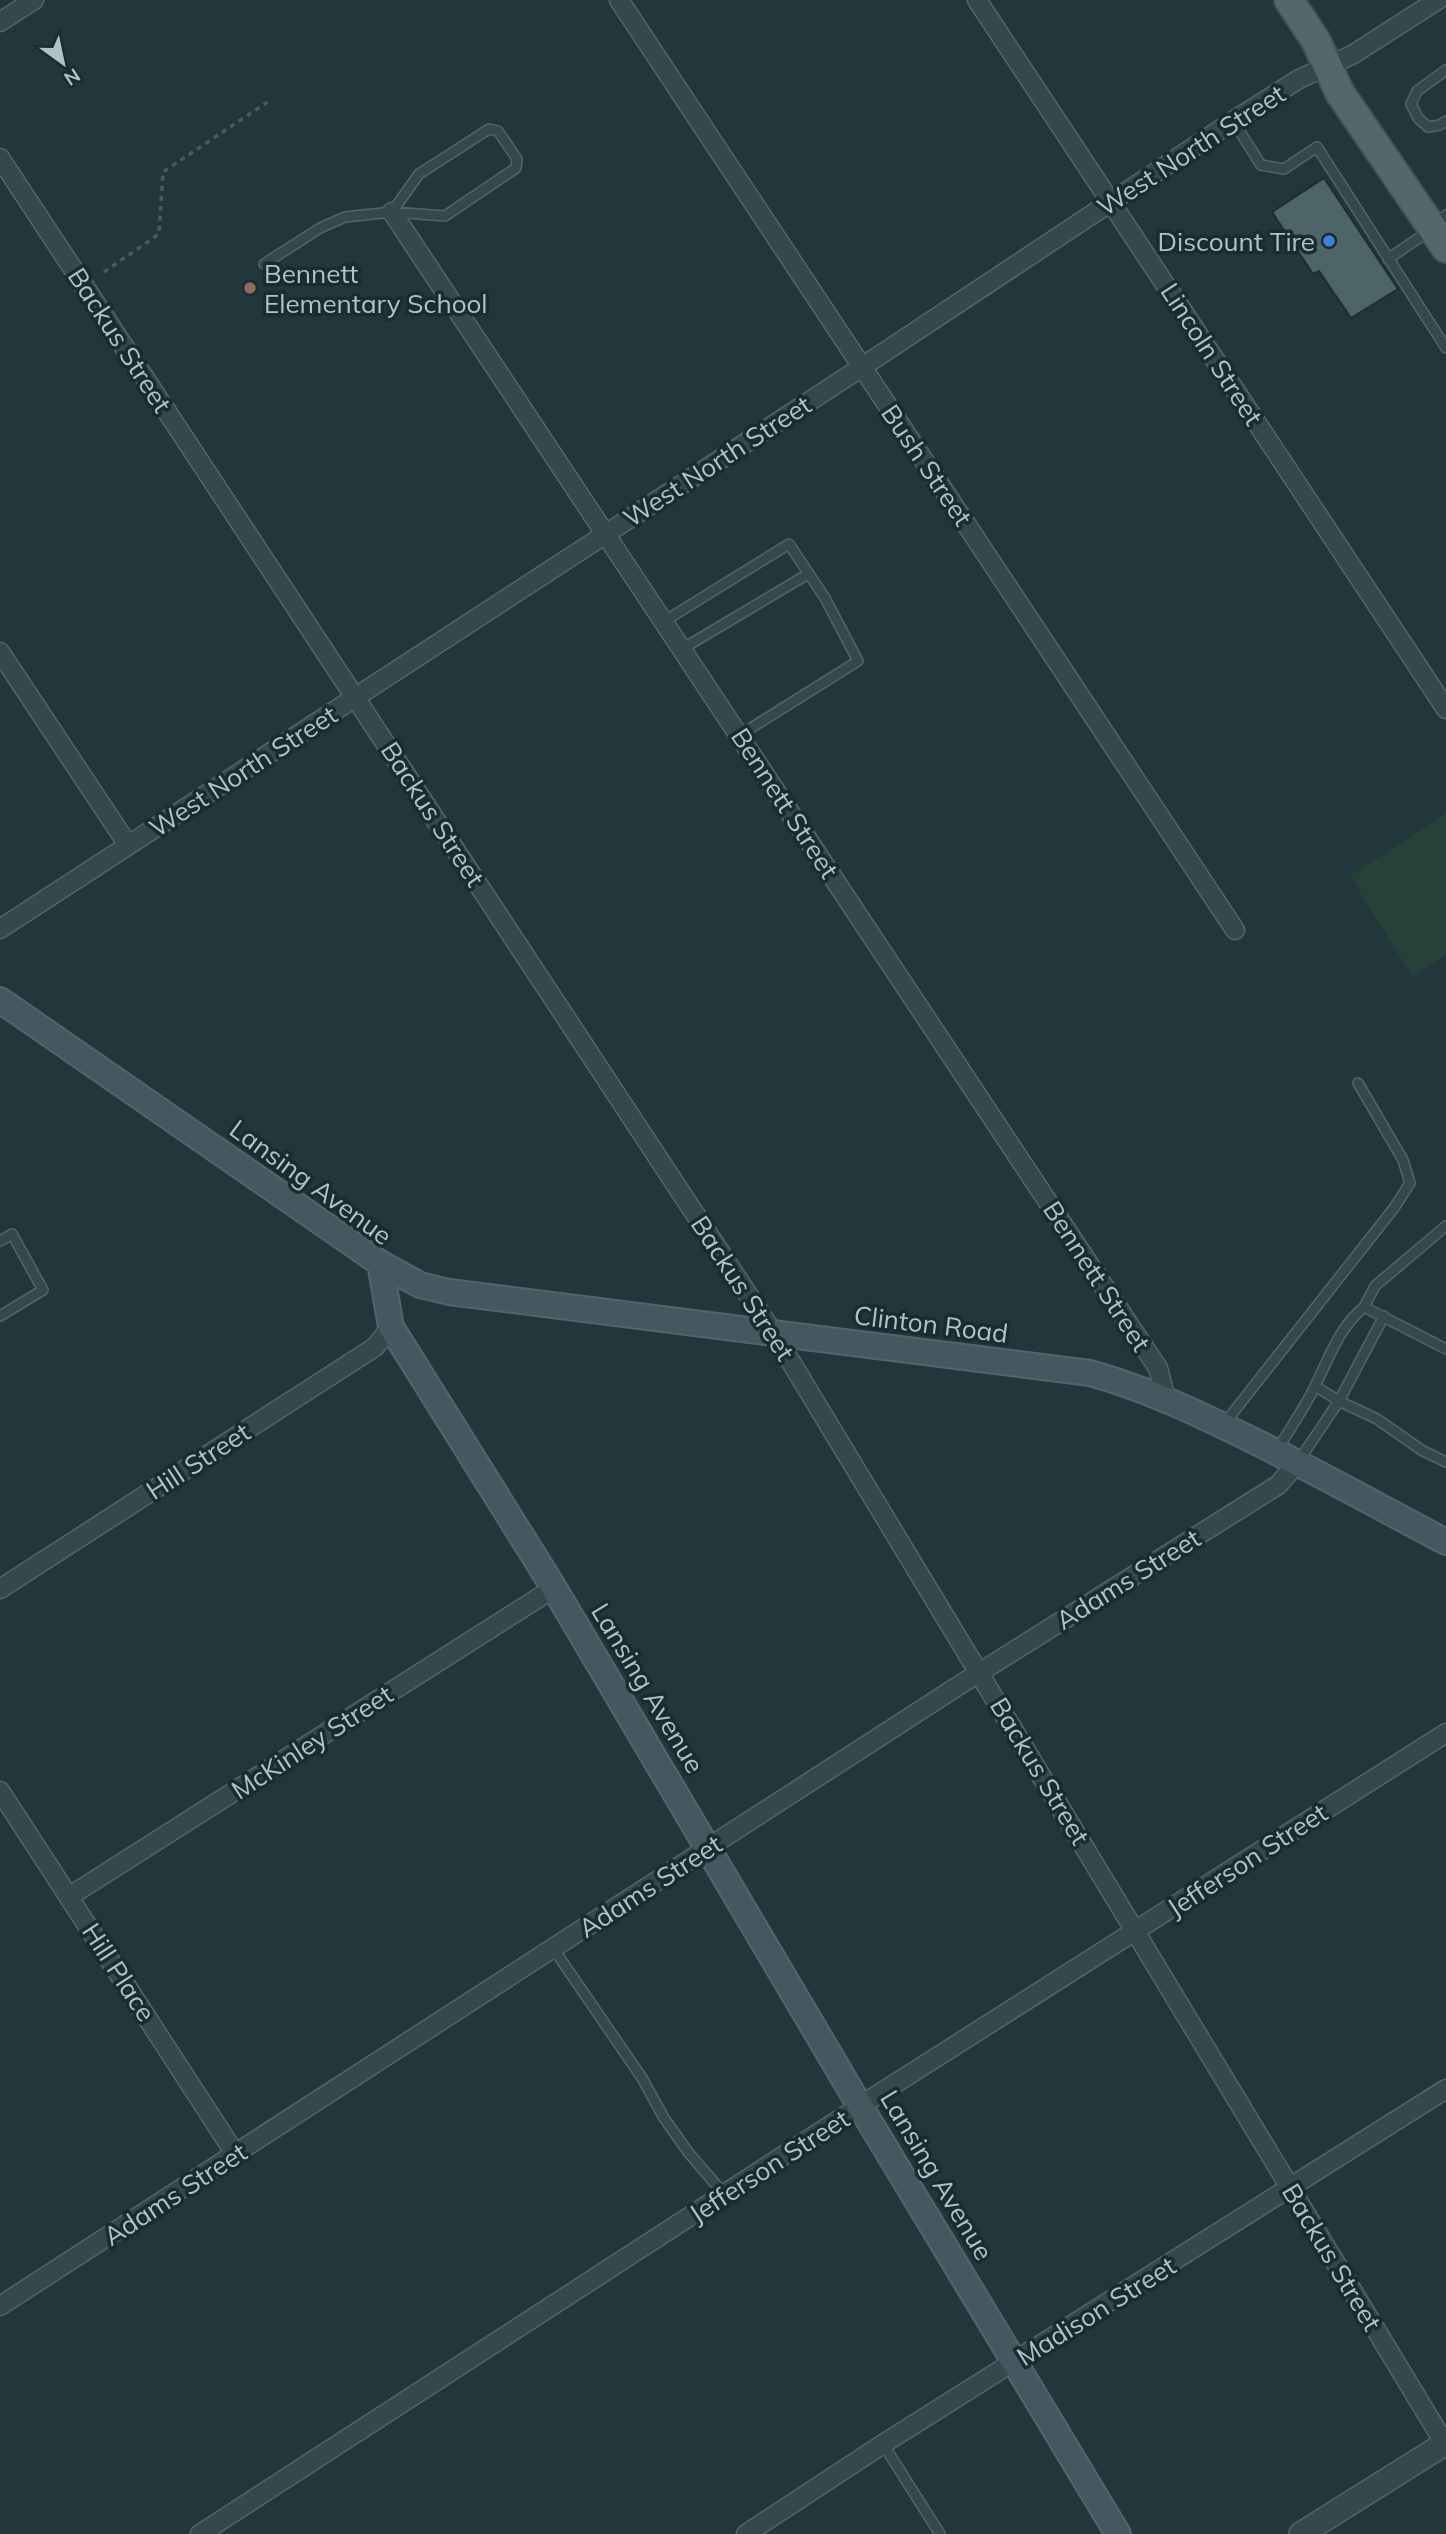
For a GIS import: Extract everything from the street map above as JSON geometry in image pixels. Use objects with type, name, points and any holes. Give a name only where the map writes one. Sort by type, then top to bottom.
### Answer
[{"type":"main road","points":[[1289,0],[1316,41],[1340,93],[1442,230]]},
{"type":"main road","name":"Lansing Avenue","points":[[0,1000],[380,1263],[391,1328],[554,1588],[860,2106],[1118,2534]]},
{"type":"main road","name":"Clinton Road","points":[[380,1263],[420,1285],[449,1292],[1090,1373],[1166,1399],[1223,1425],[1446,1542]]},
{"type":"street","points":[[0,22],[34,0]]},
{"type":"street","name":"Bush Street","points":[[619,0],[1235,930]]},
{"type":"street","name":"Lincoln Street","points":[[977,0],[1446,709]]},
{"type":"street","name":"West North Street","points":[[0,929],[862,367],[1233,121],[1299,79],[1352,55],[1438,0]]},
{"type":"street","name":"Backus Street","points":[[0,158],[774,1335],[1446,2443]]},
{"type":"street","name":"Bennett Street","points":[[392,212],[1158,1368],[1166,1399]]},
{"type":"street","points":[[0,652],[128,845]]},
{"type":"street","name":"Hill Street","points":[[0,1589],[375,1347],[391,1328]]},
{"type":"street","name":"Adams Street","points":[[0,2306],[980,1672],[1278,1485],[1287,1457]]},
{"type":"street","name":"McKinley Street","points":[[70,1896],[554,1588]]},
{"type":"street","name":"Jefferson Street","points":[[200,2534],[860,2106],[1446,1732]]},
{"type":"street","name":"Hill Place","points":[[0,1791],[236,2155]]},
{"type":"street","name":"Madison Street","points":[[746,2534],[883,2444],[1446,2089]]},
{"type":"street","points":[[1301,2534],[1446,2443]]},
{"type":"lane","points":[[1446,70],[1417,91],[1411,104],[1418,118],[1428,127],[1446,121]]},
{"type":"lane","points":[[1233,121],[1261,165],[1284,169],[1317,147],[1446,348]]},
{"type":"lane","points":[[264,264],[320,228],[345,217],[392,212],[445,216],[516,168],[517,159],[498,131],[489,129],[419,174],[392,212]]},
{"type":"lane","points":[[1388,259],[1442,230]]},
{"type":"lane","points":[[663,622],[789,544],[825,598],[858,660],[740,735]]},
{"type":"lane","points":[[682,649],[808,574]]},
{"type":"lane","points":[[1223,1425],[1394,1208],[1410,1183],[1403,1160],[1358,1083]]},
{"type":"lane","points":[[1287,1457],[1315,1386],[1353,1316],[1364,1307],[1374,1286],[1446,1226]]},
{"type":"lane","points":[[0,1241],[12,1234],[43,1290],[0,1316]]},
{"type":"lane","points":[[1364,1307],[1446,1349]]},
{"type":"lane","points":[[1287,1457],[1339,1401],[1384,1316]]},
{"type":"lane","points":[[1315,1386],[1377,1419],[1423,1451],[1446,1462]]},
{"type":"lane","points":[[553,1948],[642,2078],[664,2118],[688,2152],[724,2194]]},
{"type":"lane","points":[[883,2444],[940,2534]]},
{"type":"path","points":[[104,272],[159,234],[163,172],[269,101]]},
{"type":"green space","points":[[1446,813],[1446,955],[1412,976],[1350,876]]},
{"type":"building","name":"Discount Tire","points":[[1324,178],[1398,289],[1351,318],[1319,271],[1313,274],[1272,212]]},
{"type":"place","name":"Discount Tire","points":[[1329,241]]},
{"type":"place","name":"Bennett Elementary School","points":[[250,288]]}]
